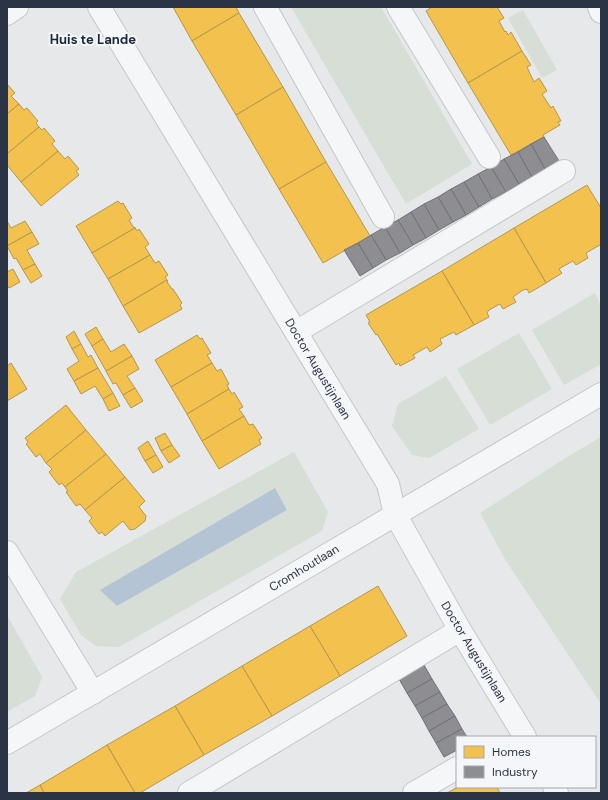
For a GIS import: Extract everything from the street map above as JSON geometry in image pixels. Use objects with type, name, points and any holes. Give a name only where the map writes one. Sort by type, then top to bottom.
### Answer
[{"type":"street","points":[[7,14],[17,7]]},
{"type":"street","name":"Doctor Augustijnlaan","points":[[99,7],[388,484],[396,514],[519,735]]},
{"type":"street","points":[[265,7],[383,217]]},
{"type":"street","points":[[398,7],[489,157]]},
{"type":"street","points":[[599,7],[601,11]]},
{"type":"street","points":[[296,332],[564,171]]},
{"type":"street","name":"Cromhoutlaan","points":[[7,743],[601,394]]},
{"type":"street","points":[[7,552],[93,693]]},
{"type":"street","points":[[189,793],[460,630]]},
{"type":"street","points":[[414,793],[456,769]]},
{"type":"shaded area","points":[[291,7],[381,7],[472,164],[406,204]]},
{"type":"shaded area","points":[[523,10],[557,70],[542,78],[508,18]]},
{"type":"shaded area","points":[[595,293],[601,306],[601,364],[564,385],[532,330]]},
{"type":"shaded area","points":[[519,333],[552,389],[490,425],[457,369]]},
{"type":"shaded area","points":[[446,376],[479,429],[429,458],[412,455],[392,426],[398,404]]},
{"type":"shaded area","points":[[601,437],[601,704],[506,561],[480,513]]},
{"type":"shaded area","points":[[294,452],[328,512],[322,531],[119,647],[96,646],[81,635],[60,599],[76,572]],"holes":[[[275,488],[287,510],[117,606],[101,590]]]},
{"type":"shaded area","points":[[7,617],[42,677],[35,696],[7,712]]},
{"type":"water","points":[[275,488],[287,510],[117,606],[100,590]]},
{"type":"building: Homes","points":[[173,7],[236,7],[239,13],[192,41]]},
{"type":"building: Homes","points":[[432,7],[497,7],[504,18],[499,21],[505,32],[506,31],[508,35],[511,32],[522,51],[468,83],[426,11]]},
{"type":"building: Homes","points":[[239,13],[283,87],[236,115],[192,41]]},
{"type":"building: Homes","points":[[522,51],[531,65],[527,67],[534,82],[539,78],[547,91],[542,94],[551,108],[553,106],[561,121],[558,122],[560,125],[543,135],[544,137],[511,155],[468,83]]},
{"type":"building: Homes","points":[[7,84],[15,93],[11,96],[19,104],[7,114]]},
{"type":"building: Homes","points":[[283,87],[326,162],[279,189],[236,115]]},
{"type":"building: Homes","points":[[19,104],[24,110],[27,108],[38,121],[36,123],[39,127],[7,154],[7,114]]},
{"type":"building: Homes","points":[[39,127],[42,130],[44,128],[55,141],[52,144],[58,151],[21,182],[7,165],[7,154]]},
{"type":"building: Homes","points":[[58,151],[65,159],[68,156],[79,169],[76,171],[79,175],[41,206],[21,182]]},
{"type":"building: Homes","points":[[326,162],[370,236],[323,263],[279,189]]},
{"type":"building: Homes","points":[[587,185],[601,208],[601,247],[600,245],[586,253],[588,258],[576,265],[573,261],[562,267],[559,269],[562,273],[546,283],[514,228]]},
{"type":"building: Homes","points":[[118,201],[121,204],[123,203],[132,218],[129,220],[135,228],[92,253],[76,226]]},
{"type":"building: Homes","points":[[7,221],[11,228],[25,221],[32,232],[7,246]]},
{"type":"building: Homes","points":[[135,228],[137,231],[139,229],[149,244],[145,247],[150,255],[108,279],[92,253]]},
{"type":"building: Homes","points":[[514,228],[546,283],[529,293],[527,289],[523,290],[513,297],[516,302],[503,309],[500,304],[489,310],[487,313],[489,317],[474,325],[442,271]]},
{"type":"building: Homes","points":[[32,232],[39,244],[27,250],[35,264],[23,270],[16,258],[14,259],[7,246]]},
{"type":"building: Homes","points":[[150,255],[155,263],[159,261],[168,275],[165,277],[167,280],[123,306],[108,279]]},
{"type":"building: Homes","points":[[35,264],[42,276],[31,283],[23,270]]},
{"type":"building: Homes","points":[[13,269],[20,282],[9,288],[7,285],[7,272]]},
{"type":"building: Homes","points":[[442,271],[474,325],[456,335],[454,332],[440,339],[442,344],[430,352],[427,347],[413,355],[415,358],[400,366],[399,363],[396,365],[377,334],[376,335],[368,323],[370,322],[366,315]]},
{"type":"building: Homes","points":[[167,280],[182,303],[180,305],[182,309],[139,333],[123,306]]},
{"type":"building: Homes","points":[[96,327],[103,339],[92,346],[85,334]]},
{"type":"building: Homes","points":[[74,331],[81,344],[72,349],[66,337]]},
{"type":"building: Homes","points":[[197,335],[200,339],[202,338],[211,353],[207,355],[212,363],[171,387],[155,360]]},
{"type":"building: Homes","points":[[103,339],[111,352],[124,344],[132,356],[106,371],[92,346]]},
{"type":"building: Homes","points":[[81,344],[88,357],[91,355],[98,368],[74,381],[67,369],[79,361],[72,349]]},
{"type":"building: Homes","points":[[132,356],[139,369],[127,376],[135,388],[123,395],[116,383],[113,384],[106,371]]},
{"type":"building: Homes","points":[[11,363],[27,389],[7,401],[7,366]]},
{"type":"building: Homes","points":[[212,363],[217,371],[221,369],[229,384],[227,385],[229,389],[187,414],[171,387]]},
{"type":"building: Homes","points":[[98,368],[113,393],[103,399],[95,386],[81,394],[74,381]]},
{"type":"building: Homes","points":[[135,388],[143,401],[131,408],[123,395]]},
{"type":"building: Homes","points":[[229,389],[232,394],[234,392],[243,407],[239,409],[244,416],[202,441],[187,414]]},
{"type":"building: Homes","points":[[113,393],[120,406],[109,411],[103,399]]},
{"type":"building: Homes","points":[[66,405],[86,430],[46,463],[40,454],[36,457],[26,444],[28,442],[25,438]]},
{"type":"building: Homes","points":[[244,416],[249,425],[253,424],[262,438],[259,440],[261,444],[219,469],[202,441]]},
{"type":"building: Homes","points":[[86,430],[106,454],[65,487],[62,483],[59,485],[49,472],[52,469],[46,463]]},
{"type":"building: Homes","points":[[165,433],[172,445],[161,451],[155,438]]},
{"type":"building: Homes","points":[[148,441],[156,455],[145,461],[138,448]]},
{"type":"building: Homes","points":[[172,445],[180,456],[169,463],[161,451]]},
{"type":"building: Homes","points":[[106,454],[125,477],[85,510],[80,504],[76,506],[66,492],[68,491],[65,487]]},
{"type":"building: Homes","points":[[156,455],[163,467],[153,473],[145,461]]},
{"type":"building: Homes","points":[[125,477],[145,501],[139,507],[146,516],[145,521],[135,529],[130,530],[123,521],[105,536],[102,532],[99,534],[89,521],[92,518],[85,510]]},
{"type":"building: Homes","points":[[378,586],[407,636],[340,676],[310,626]]},
{"type":"building: Homes","points":[[310,626],[340,676],[272,716],[242,666]]},
{"type":"building: Homes","points":[[242,666],[272,716],[204,755],[175,706]]},
{"type":"building: Homes","points":[[175,706],[204,755],[140,793],[135,793],[107,745]]},
{"type":"building: Homes","points":[[107,745],[135,793],[44,793],[40,785]]},
{"type":"building: Homes","points":[[40,785],[44,793],[26,793]]},
{"type":"building: Homes","points":[[456,788],[498,788],[500,793],[447,793]]},
{"type":"building: Industry","points":[[544,137],[559,161],[545,169],[531,144]]},
{"type":"building: Industry","points":[[531,144],[545,169],[532,177],[518,152]]},
{"type":"building: Industry","points":[[518,152],[532,177],[519,184],[504,159]]},
{"type":"building: Industry","points":[[504,159],[519,184],[506,192],[491,167]]},
{"type":"building: Industry","points":[[491,167],[506,192],[492,199],[478,174]]},
{"type":"building: Industry","points":[[478,174],[492,199],[479,207],[464,182]]},
{"type":"building: Industry","points":[[464,182],[479,207],[466,215],[451,189]]},
{"type":"building: Industry","points":[[451,189],[466,215],[453,222],[438,197]]},
{"type":"building: Industry","points":[[438,197],[453,222],[439,230],[424,204]]},
{"type":"building: Industry","points":[[424,204],[439,230],[426,238],[411,212]]},
{"type":"building: Industry","points":[[411,212],[426,238],[413,245],[398,220]]},
{"type":"building: Industry","points":[[398,220],[413,245],[400,253],[385,227]]},
{"type":"building: Industry","points":[[385,227],[400,253],[386,260],[371,235]]},
{"type":"building: Industry","points":[[371,235],[386,260],[373,268],[358,243]]},
{"type":"building: Industry","points":[[358,243],[373,268],[360,276],[344,250]]},
{"type":"building: Industry","points":[[424,665],[432,679],[407,693],[399,679]]},
{"type":"building: Industry","points":[[432,679],[440,692],[415,706],[407,693]]},
{"type":"building: Industry","points":[[440,692],[447,704],[422,718],[415,706]]},
{"type":"building: Industry","points":[[447,704],[455,716],[429,731],[422,718]]},
{"type":"building: Industry","points":[[455,716],[462,729],[436,743],[429,731]]},
{"type":"building: Industry","points":[[462,729],[466,736],[456,736],[456,751],[444,757],[436,743]]},
{"type":"district","name":"Huis te Lande","points":[[93,39]]}]
